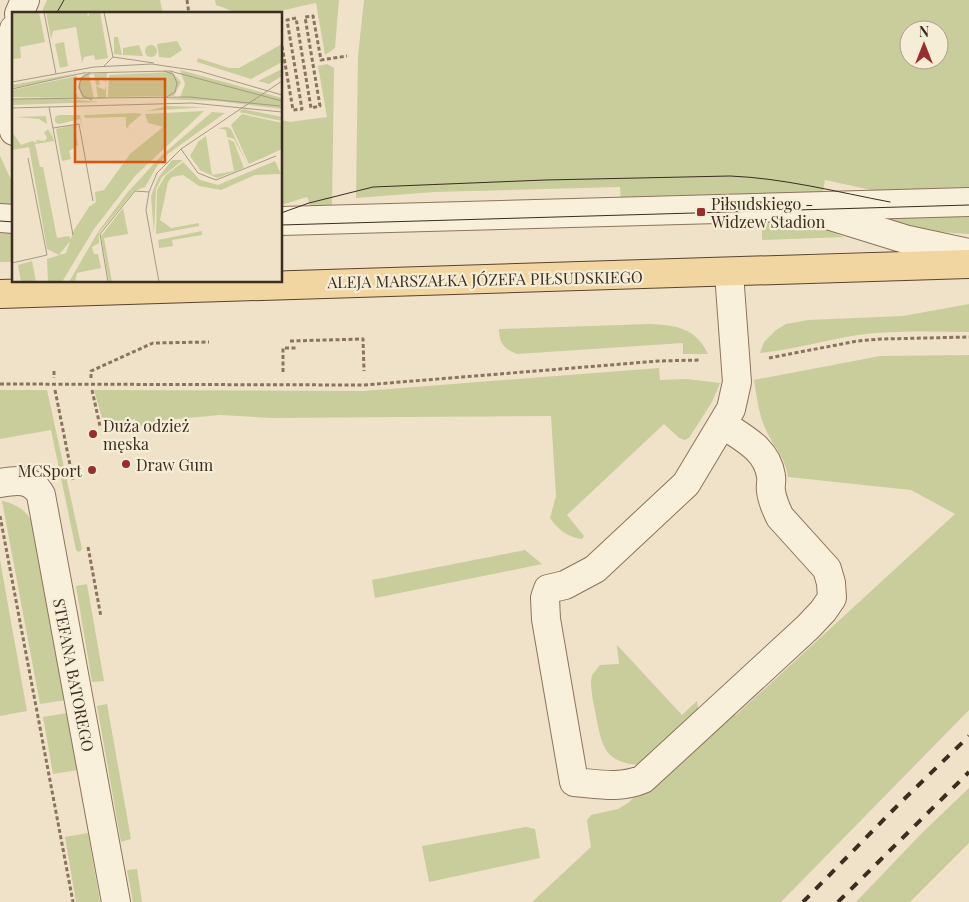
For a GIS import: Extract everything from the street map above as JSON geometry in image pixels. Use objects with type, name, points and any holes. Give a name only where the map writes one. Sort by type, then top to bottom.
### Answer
[{"type":"main road","name":"ALEJA MARSZAŁKA JÓZEFA PIŁSUDSKIEGO","points":[[0,294],[729,273],[969,264]]},
{"type":"street","points":[[20,12],[24,0]]},
{"type":"street","points":[[12,36],[8,50],[6,76],[8,103],[12,122]]},
{"type":"street","points":[[282,221],[969,202]]},
{"type":"street","points":[[770,208],[824,214],[908,240],[969,253]]},
{"type":"street","points":[[722,424],[756,447],[764,456],[768,464],[775,507],[780,517],[827,569],[831,583],[832,598],[808,627],[643,779],[630,785],[620,786],[574,782],[546,619],[545,598],[548,589],[565,585],[595,568],[686,484],[722,424],[731,409],[737,382],[729,273]]},
{"type":"street","name":"STEFANA BATOREGO","points":[[0,483],[19,480],[33,484],[40,495],[116,902]]},
{"type":"path","points":[[282,46],[293,110],[302,109],[287,20],[296,18],[311,108],[320,106],[304,17],[313,16],[321,60],[347,56]]},
{"type":"path","points":[[762,358],[857,341],[969,338]]},
{"type":"path","points":[[290,341],[363,339],[364,371]]},
{"type":"path","points":[[91,378],[91,371],[153,343],[209,342]]},
{"type":"path","points":[[283,372],[283,348],[296,348]]},
{"type":"path","points":[[0,384],[364,385],[659,361],[707,360]]},
{"type":"path","points":[[54,371],[54,378]]},
{"type":"path","points":[[92,390],[100,426]]},
{"type":"path","points":[[0,516],[73,902]]},
{"type":"green space","points":[[47,0],[160,0],[163,12],[42,12]]},
{"type":"green space","points":[[215,0],[339,0],[335,48],[325,55],[316,3],[275,12],[237,12],[216,5]]},
{"type":"green space","points":[[364,0],[969,0],[969,190],[881,192],[825,180],[822,196],[621,202],[620,187],[434,192],[356,198],[358,56]]},
{"type":"green space","points":[[327,64],[334,68],[332,210],[312,210],[307,197],[282,205],[282,120],[290,122],[327,117],[318,66]]},
{"type":"green space","points":[[0,156],[12,182],[12,207],[0,205]]},
{"type":"green space","points":[[969,213],[969,234],[924,231],[869,215]]},
{"type":"green space","points":[[762,218],[804,223],[844,237],[762,240]]},
{"type":"green space","points":[[0,229],[12,230],[12,262],[0,262]]},
{"type":"green space","points":[[969,304],[969,332],[872,333],[760,353],[764,342],[776,330],[786,324],[808,320],[903,316]]},
{"type":"green space","points":[[668,325],[691,333],[698,338],[708,354],[683,354],[683,343],[517,354],[503,345],[499,334],[499,329]]},
{"type":"green space","points":[[969,355],[969,710],[781,902],[532,902],[591,847],[587,820],[591,815],[618,809],[628,803],[730,709],[736,715],[955,514],[911,490],[788,477],[782,459],[762,421],[754,380],[880,356]]},
{"type":"green space","points":[[659,368],[660,380],[686,379],[720,383],[712,402],[689,438],[685,440],[679,438],[664,424],[567,515],[584,536],[582,539],[572,537],[564,532],[550,518],[556,496],[551,416],[273,418],[220,415],[165,420],[137,427],[135,419],[104,425],[94,390],[364,391]]},
{"type":"green space","points":[[0,390],[47,390],[82,549],[79,552],[76,550],[51,430],[0,439]]},
{"type":"green space","points":[[2,501],[19,508],[32,521],[66,700],[40,704]]},
{"type":"green space","points":[[525,550],[542,564],[375,598],[372,580]]},
{"type":"green space","points":[[0,560],[27,711],[0,716]]},
{"type":"green space","points":[[87,584],[104,681],[92,682],[76,586]]},
{"type":"green space","points":[[617,645],[682,715],[697,701],[699,715],[640,765],[628,764],[612,757],[603,745],[600,736],[591,685],[592,675],[600,665],[619,664]]},
{"type":"green space","points":[[107,704],[131,839],[121,842],[97,706]]},
{"type":"green space","points":[[67,713],[78,770],[53,774],[43,717]]},
{"type":"green space","points":[[969,788],[969,843],[910,902],[856,902],[921,834]]},
{"type":"green space","points":[[526,827],[535,829],[540,858],[429,882],[422,846]]},
{"type":"green space","points":[[88,833],[100,902],[76,902],[65,837]]},
{"type":"green space","points":[[137,869],[142,902],[133,902],[127,870]]},
{"type":"tram line","points":[[57,12],[64,0]]},
{"type":"tram line","points":[[282,213],[309,203],[373,187],[545,180],[730,176],[790,182],[890,202]]},
{"type":"tram line","points":[[282,225],[969,205]]},
{"type":"tram line","points":[[0,221],[12,222]]},
{"type":"railway","points":[[803,902],[969,736]]},
{"type":"railway","points":[[838,902],[969,772]]},
{"type":"place","name":"Piłsudskiego - Widzew Stadion","points":[[701,212]]},
{"type":"place","name":"Duża odzież męska","points":[[93,434]]},
{"type":"place","name":"Draw Gum","points":[[126,464]]},
{"type":"place","name":"MCSport","points":[[92,470]]}]
